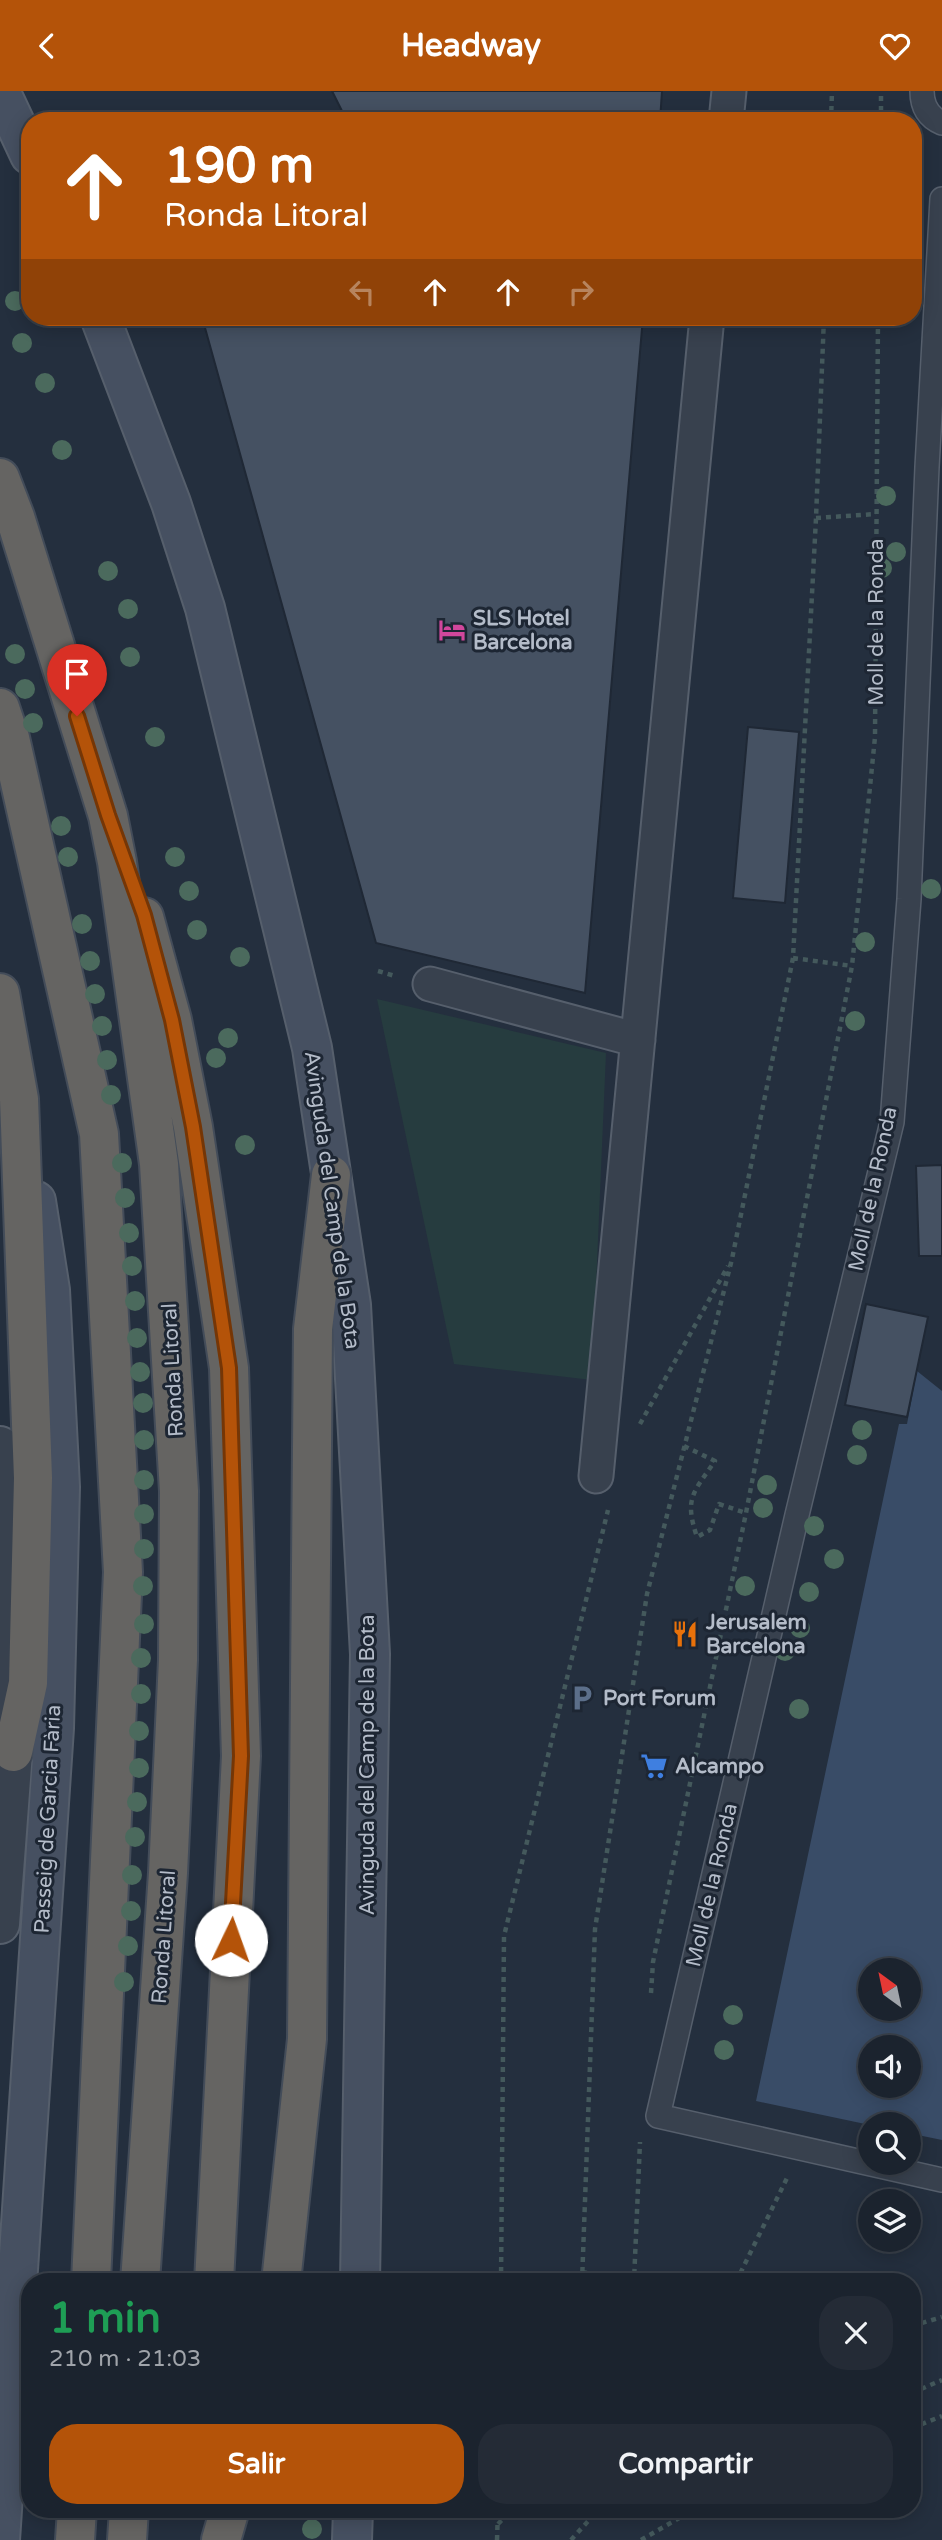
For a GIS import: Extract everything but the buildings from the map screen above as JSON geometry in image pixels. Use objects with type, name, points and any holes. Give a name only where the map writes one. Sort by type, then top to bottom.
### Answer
[{"type":"highway","name":"Ronda Litoral","points":[[0,478],[15,517],[108,815],[117,862],[159,1164],[179,1491],[178,1660],[169,1860],[141,2273]]},
{"type":"highway","points":[[0,708],[10,737],[99,1134],[123,1572],[91,2273]]},
{"type":"highway","points":[[108,815],[144,915],[172,1020],[193,1127],[229,1368],[241,1756],[214,2273]]},
{"type":"highway","points":[[0,993],[19,1099],[33,1478],[28,1683],[13,1752]]},
{"type":"highway","points":[[282,2273],[307,2039],[313,1329],[331,1175]]},
{"type":"highway","points":[[75,2540],[76,2518]]},
{"type":"highway","points":[[127,2540],[128,2518]]},
{"type":"highway","points":[[201,2540],[202,2518]]},
{"type":"highway","points":[[222,2540],[228,2518]]},
{"type":"main road","points":[[0,91],[21,136]]},
{"type":"main road","name":"Avinguda del Camp de la Bota","points":[[103,326],[171,503],[205,608],[312,1048],[351,1305],[370,1654],[360,2273]]},
{"type":"main road","name":"Passeig de Garcia Fària","points":[[0,2540],[54,1728],[60,1487],[50,1290],[19,1099]]},
{"type":"main road","points":[[352,2540],[353,2518]]},
{"type":"street","points":[[727,112],[729,91]]},
{"type":"street","points":[[596,1476],[706,326]]},
{"type":"street","points":[[430,984],[638,1040]]},
{"type":"street","points":[[0,1446],[13,1752],[0,1924]]},
{"type":"lane","points":[[922,91],[926,110],[932,118],[942,123]]},
{"type":"lane","name":"Moll de la Ronda","points":[[649,2123],[891,1122],[909,899],[927,467],[942,199]]},
{"type":"lane","points":[[649,2123],[942,2181]]},
{"type":"path","points":[[831,112],[832,91]]},
{"type":"path","points":[[881,91],[881,112]]},
{"type":"path","points":[[588,2273],[582,2272],[595,1929],[647,1594],[732,1259],[793,958],[824,326]]},
{"type":"path","name":"Moll de la Ronda","points":[[650,2004],[653,1962],[746,1513],[852,966],[875,737],[878,326]]},
{"type":"path","points":[[816,518],[876,514]]},
{"type":"path","points":[[793,958],[852,966]]},
{"type":"path","points":[[638,1429],[732,1259]]},
{"type":"path","points":[[684,1446],[715,1461],[695,1491],[689,1513],[697,1537],[710,1529],[719,1504],[746,1513]]},
{"type":"path","points":[[501,2273],[504,1936],[609,1508]]},
{"type":"path","points":[[636,2273],[638,2165],[649,2123]]},
{"type":"path","points":[[740,2273],[789,2174]]},
{"type":"path","points":[[921,2323],[942,2317]]},
{"type":"path","points":[[921,2389],[942,2380]]},
{"type":"path","points":[[921,2424],[942,2416]]},
{"type":"path","points":[[497,2518],[497,2540]]},
{"type":"path","points":[[497,2525],[504,2518]]},
{"type":"path","points":[[571,2540],[591,2518]]},
{"type":"path","points":[[641,2540],[679,2518]]},
{"type":"green space","points":[[377,999],[606,1053],[592,1380],[454,1364]]},
{"type":"water","points":[[917,1371],[942,1391],[942,2140],[921,2136],[921,2112],[858,2112],[858,2122],[756,2101],[899,1424],[907,1424]]},
{"type":"place","name":"SLS Hotel Barcelona","points":[[452,630]]},
{"type":"place","name":"Jerusalem Barcelona","points":[[685,1634]]},
{"type":"place","name":"Port Forum","points":[[582,1698]]},
{"type":"place","name":"Alcampo","points":[[654,1766]]},
{"type":"route","points":[[77,716],[108,815],[144,915],[172,1020],[193,1127],[229,1368],[241,1756],[231,1940]]}]
